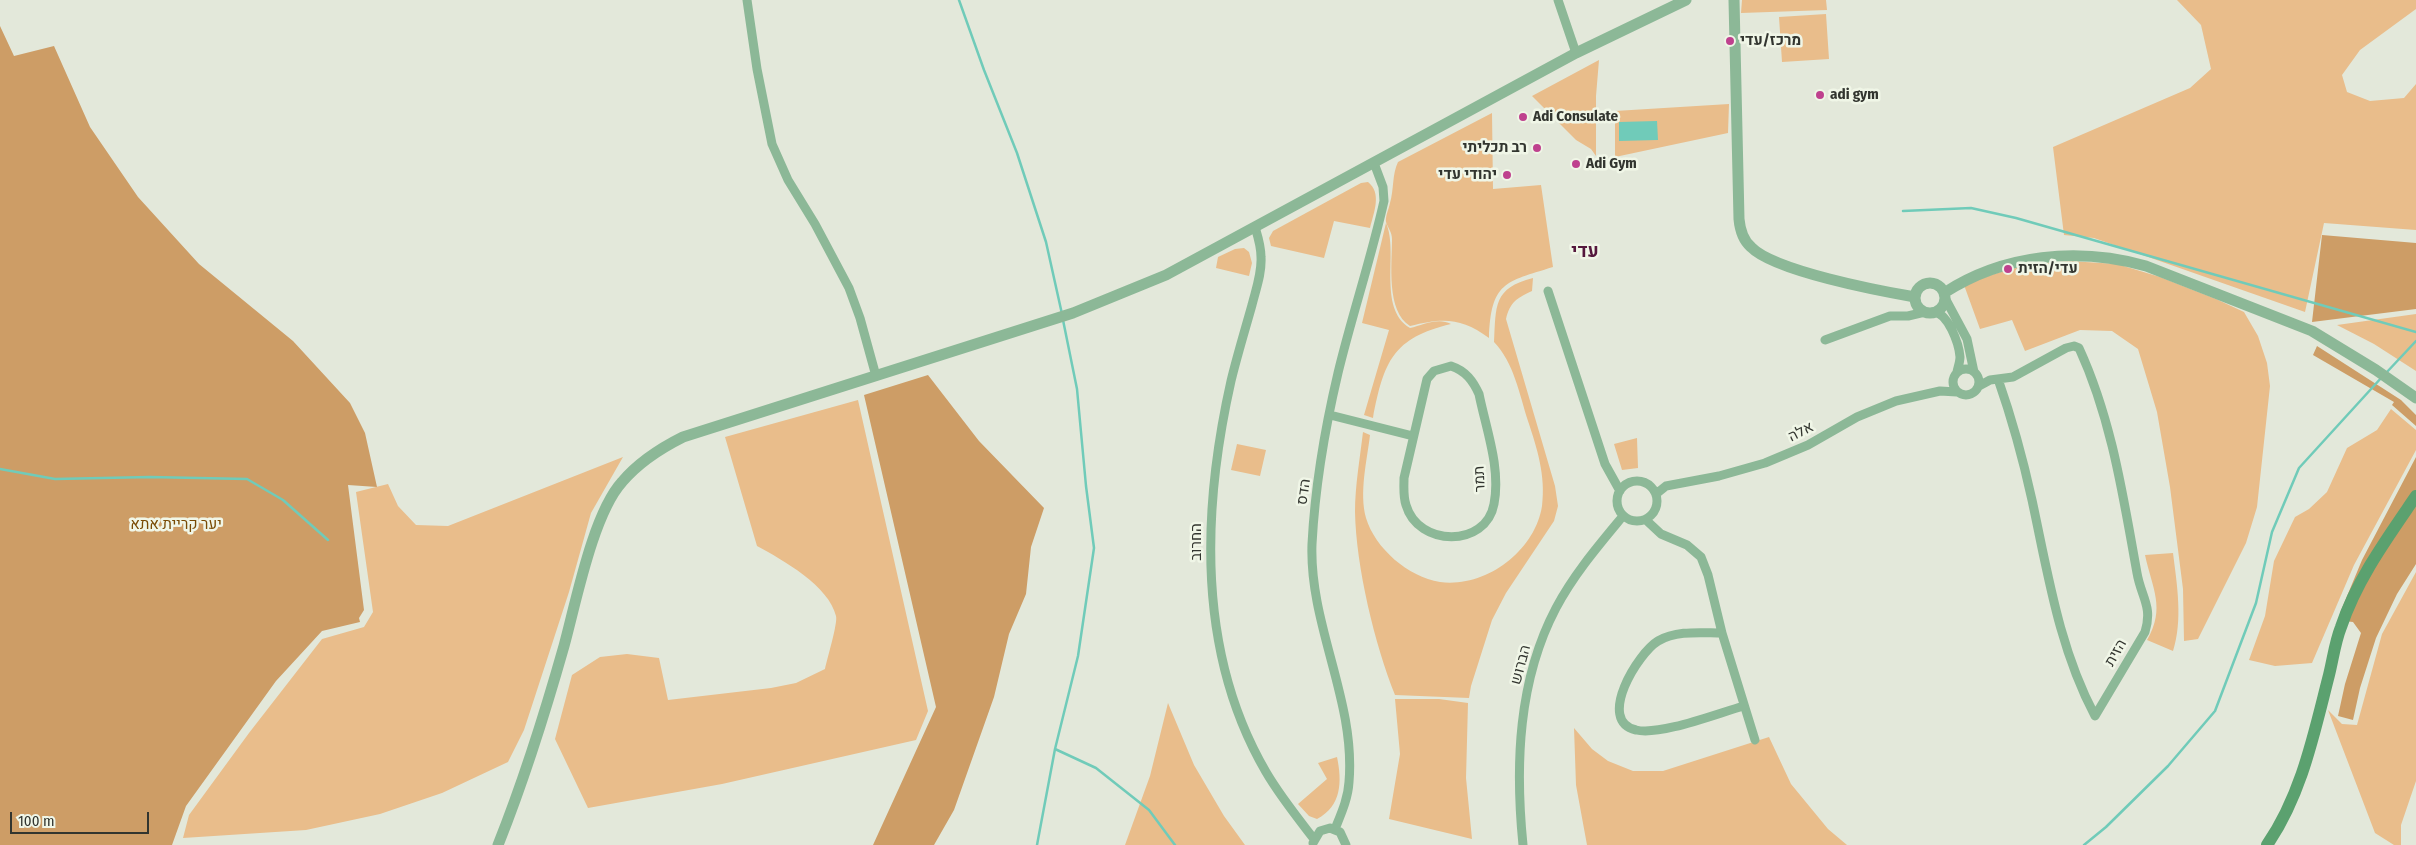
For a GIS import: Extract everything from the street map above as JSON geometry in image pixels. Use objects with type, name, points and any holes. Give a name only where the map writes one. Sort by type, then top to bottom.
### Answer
[{"type":"main road","points":[[2267,845],[2298,786],[2309,755],[2340,628],[2353,597],[2373,560],[2416,496]]},
{"type":"street","points":[[747,0],[757,68],[772,144],[788,180],[815,224],[849,288],[860,318],[876,376]]},
{"type":"street","points":[[1558,0],[1576,53]]},
{"type":"street","points":[[498,845],[516,802],[543,720],[595,534],[608,502],[622,482],[660,449],[683,438],[1073,313],[1166,275],[1576,53],[1686,0]]},
{"type":"street","points":[[1725,0],[1734,15]]},
{"type":"street","points":[[1734,0],[1739,219],[1745,240],[1751,247],[1773,261],[1867,288],[1915,297]]},
{"type":"street","name":"הדס","points":[[1335,829],[1349,783],[1349,762],[1340,698],[1318,610],[1312,547],[1314,513],[1338,373],[1384,201],[1383,187],[1374,163]]},
{"type":"street","name":"החרוב","points":[[1255,227],[1260,245],[1260,270],[1231,381],[1216,458],[1211,503],[1211,566],[1214,609],[1219,646],[1227,682],[1249,738],[1279,793],[1314,842]]},
{"type":"street","points":[[1825,340],[1890,316],[1908,316],[1929,312],[1942,307],[1945,296],[1968,277],[2022,261],[2051,256],[2124,260],[2146,266],[2312,331],[2350,353],[2416,398]]},
{"type":"street","points":[[1957,372],[1968,369],[1979,378],[1979,386],[1970,395],[1957,392],[1953,384],[1960,360],[1956,343],[1946,321],[1939,314],[1929,312],[1918,306],[1915,297],[1918,288],[1926,283],[1935,283],[1945,296],[1967,339],[1974,372]]},
{"type":"street","points":[[1548,291],[1605,464],[1620,491]]},
{"type":"street","name":"הזית","points":[[1979,386],[1990,380],[2013,377],[2066,348],[2074,346],[2080,348],[2109,428],[2138,577],[2148,608],[2148,621],[2145,632],[2095,716],[2065,648],[2022,458],[1998,379]]},
{"type":"street","name":"תמר","points":[[1451,366],[1467,375],[1479,394],[1496,476],[1494,505],[1491,516],[1484,524],[1461,537],[1444,537],[1420,526],[1412,517],[1406,507],[1404,493],[1413,436],[1426,379],[1434,371],[1451,366]]},
{"type":"street","name":"אלה","points":[[1656,494],[1666,486],[1747,469],[1788,454],[1876,408],[1940,391],[1957,392]]},
{"type":"street","points":[[1330,415],[1413,436]]},
{"type":"street","points":[[1638,481],[1653,488],[1656,494],[1656,508],[1646,520],[1632,521],[1623,516],[1617,504],[1620,491],[1630,482],[1638,481]]},
{"type":"street","name":"הברוש","points":[[1523,845],[1519,785],[1520,747],[1534,661],[1557,606],[1591,554],[1623,516]]},
{"type":"street","points":[[1646,520],[1661,534],[1687,545],[1701,557],[1755,740]]},
{"type":"street","points":[[1722,633],[1682,633],[1668,637],[1649,648],[1642,655],[1629,679],[1620,704],[1619,714],[1622,721],[1628,727],[1649,731],[1744,706]]},
{"type":"street","points":[[1314,842],[1325,829],[1335,829],[1343,836],[1346,845]]},
{"type":"shaded area","points":[[1742,0],[1826,0],[1827,10],[1741,13]]},
{"type":"shaded area","points":[[2177,0],[2416,0],[2416,9],[2360,50],[2342,75],[2347,92],[2370,101],[2404,98],[2416,84],[2416,230],[2324,223],[2305,312],[2094,238],[2064,235],[2053,147],[2190,88],[2211,69],[2201,25]]},
{"type":"shaded area","points":[[1826,14],[1829,59],[1782,62],[1779,17]]},
{"type":"shaded area","points":[[1599,60],[1596,96],[1596,156],[1591,149],[1576,140],[1532,96]]},
{"type":"shaded area","points":[[1729,104],[1728,133],[1615,157],[1615,111]]},
{"type":"shaded area","points":[[1492,113],[1493,189],[1541,185],[1553,267],[1512,281],[1504,287],[1497,295],[1493,305],[1489,338],[1469,326],[1451,321],[1410,326],[1402,319],[1394,298],[1391,274],[1392,237],[1386,222],[1396,167],[1398,162]]},
{"type":"shaded area","points":[[1368,182],[1372,186],[1376,197],[1370,228],[1334,221],[1324,258],[1271,246],[1269,238],[1273,231],[1361,183]]},
{"type":"shaded area","points":[[1386,223],[1391,249],[1391,294],[1394,307],[1400,319],[1410,328],[1436,321],[1451,324],[1416,337],[1394,355],[1382,381],[1373,418],[1364,415],[1389,330],[1362,323]]},
{"type":"shaded area","points":[[1244,248],[1249,252],[1252,263],[1249,276],[1216,268],[1218,257],[1235,249]]},
{"type":"shaded area","points":[[2069,261],[2117,264],[2160,277],[2216,299],[2244,312],[2258,336],[2267,363],[2270,386],[2257,507],[2246,543],[2198,639],[2184,641],[2183,589],[2170,487],[2157,412],[2138,349],[2112,331],[2080,330],[2025,351],[2012,320],[1980,329],[1964,285],[2015,268],[2041,263]]},
{"type":"shaded area","points":[[1533,278],[1532,291],[1515,301],[1506,319],[1555,486],[1558,506],[1554,521],[1506,593],[1492,620],[1469,698],[1395,695],[1374,630],[1363,581],[1356,534],[1355,502],[1363,432],[1370,435],[1363,487],[1366,518],[1377,540],[1394,559],[1416,574],[1440,582],[1474,579],[1506,563],[1530,538],[1542,506],[1543,484],[1535,441],[1515,379],[1501,350],[1494,342],[1495,318],[1499,300],[1504,293],[1510,287]]},
{"type":"shaded area","points":[[2416,314],[2416,371],[2374,344],[2337,325]]},
{"type":"shaded area","points":[[858,400],[928,711],[916,740],[722,784],[588,808],[555,739],[572,675],[600,657],[627,654],[659,658],[668,700],[771,688],[796,683],[825,669],[836,620],[832,605],[815,584],[804,575],[757,546],[725,437]]},
{"type":"shaded area","points":[[2391,409],[2416,430],[2416,450],[2354,565],[2312,663],[2275,666],[2249,660],[2265,616],[2274,561],[2295,517],[2309,509],[2327,492],[2347,448],[2377,430]]},
{"type":"shaded area","points":[[1637,438],[1638,468],[1622,470],[1614,444]]},
{"type":"shaded area","points":[[1237,444],[1266,450],[1260,476],[1231,470]]},
{"type":"shaded area","points":[[623,457],[591,513],[569,592],[524,730],[508,762],[442,793],[380,814],[306,830],[183,838],[189,815],[249,733],[322,639],[364,627],[373,612],[356,492],[388,484],[398,506],[416,525],[448,526]]},
{"type":"shaded area","points":[[2173,553],[2178,627],[2173,651],[2147,640],[2153,629],[2157,608],[2145,555]]},
{"type":"shaded area","points":[[2416,572],[2416,781],[2401,825],[2401,845],[2394,845],[2375,833],[2328,710],[2342,724],[2357,725],[2382,634]]},
{"type":"shaded area","points":[[1395,699],[1439,699],[1468,703],[1466,778],[1472,839],[1389,819],[1400,754]]},
{"type":"shaded area","points":[[1168,703],[1194,765],[1224,816],[1245,845],[1125,845],[1150,776]]},
{"type":"shaded area","points":[[1574,728],[1592,749],[1608,761],[1633,771],[1663,771],[1769,737],[1791,784],[1828,829],[1847,845],[1587,845],[1576,785]]},
{"type":"shaded area","points":[[1337,757],[1340,775],[1336,800],[1325,814],[1317,819],[1309,816],[1298,804],[1327,779],[1318,763]]},
{"type":"green space","name":"יער קריית אתא","points":[[0,26],[14,56],[54,46],[90,127],[138,197],[199,264],[293,341],[350,403],[365,433],[377,487],[348,485],[364,610],[359,618],[360,622],[322,631],[276,681],[186,806],[172,845],[0,845]]},
{"type":"green space","points":[[2322,235],[2416,243],[2416,309],[2312,322]]},
{"type":"green space","points":[[2317,346],[2401,400],[2416,415],[2416,426],[2392,405],[2394,402],[2313,355]]},
{"type":"green space","points":[[928,375],[979,441],[1044,508],[1031,547],[1026,594],[1009,634],[994,697],[954,810],[934,845],[873,845],[936,707],[864,395]]},
{"type":"green space","points":[[2416,457],[2416,564],[2397,594],[2376,638],[2360,688],[2353,720],[2338,716],[2345,684],[2361,633],[2353,622],[2344,621],[2340,613],[2362,560]]},
{"type":"water","points":[[1657,121],[1658,140],[1619,141],[1619,122]]},
{"type":"waterway","points":[[959,0],[1017,153],[1046,242],[1062,314]]},
{"type":"waterway","points":[[1903,211],[1971,208],[2016,218],[2416,332]]},
{"type":"waterway","points":[[1037,845],[1055,749],[1078,656],[1094,548],[1077,389],[1063,320]]},
{"type":"waterway","points":[[2386,373],[2416,341]]},
{"type":"waterway","points":[[2084,845],[2106,827],[2168,766],[2215,711],[2256,603],[2272,532],[2299,468],[2382,377]]},
{"type":"waterway","points":[[0,469],[55,479],[150,477],[247,479],[283,500],[328,540]]},
{"type":"waterway","points":[[1055,749],[1096,768],[1149,810],[1175,845]]},
{"type":"place","name":"מרכז/עדי","points":[[1730,41]]},
{"type":"place","name":"adi gym","points":[[1820,95]]},
{"type":"place","name":"Adi Consulate","points":[[1523,117]]},
{"type":"place","name":"רב תכליתי","points":[[1537,148]]},
{"type":"place","name":"Adi Gym","points":[[1576,164]]},
{"type":"place","name":"יהודי עדי","points":[[1507,175]]},
{"type":"place","name":"עדי/הזית","points":[[2008,269]]},
{"type":"district","name":"עדי","points":[[1585,252]]}]
